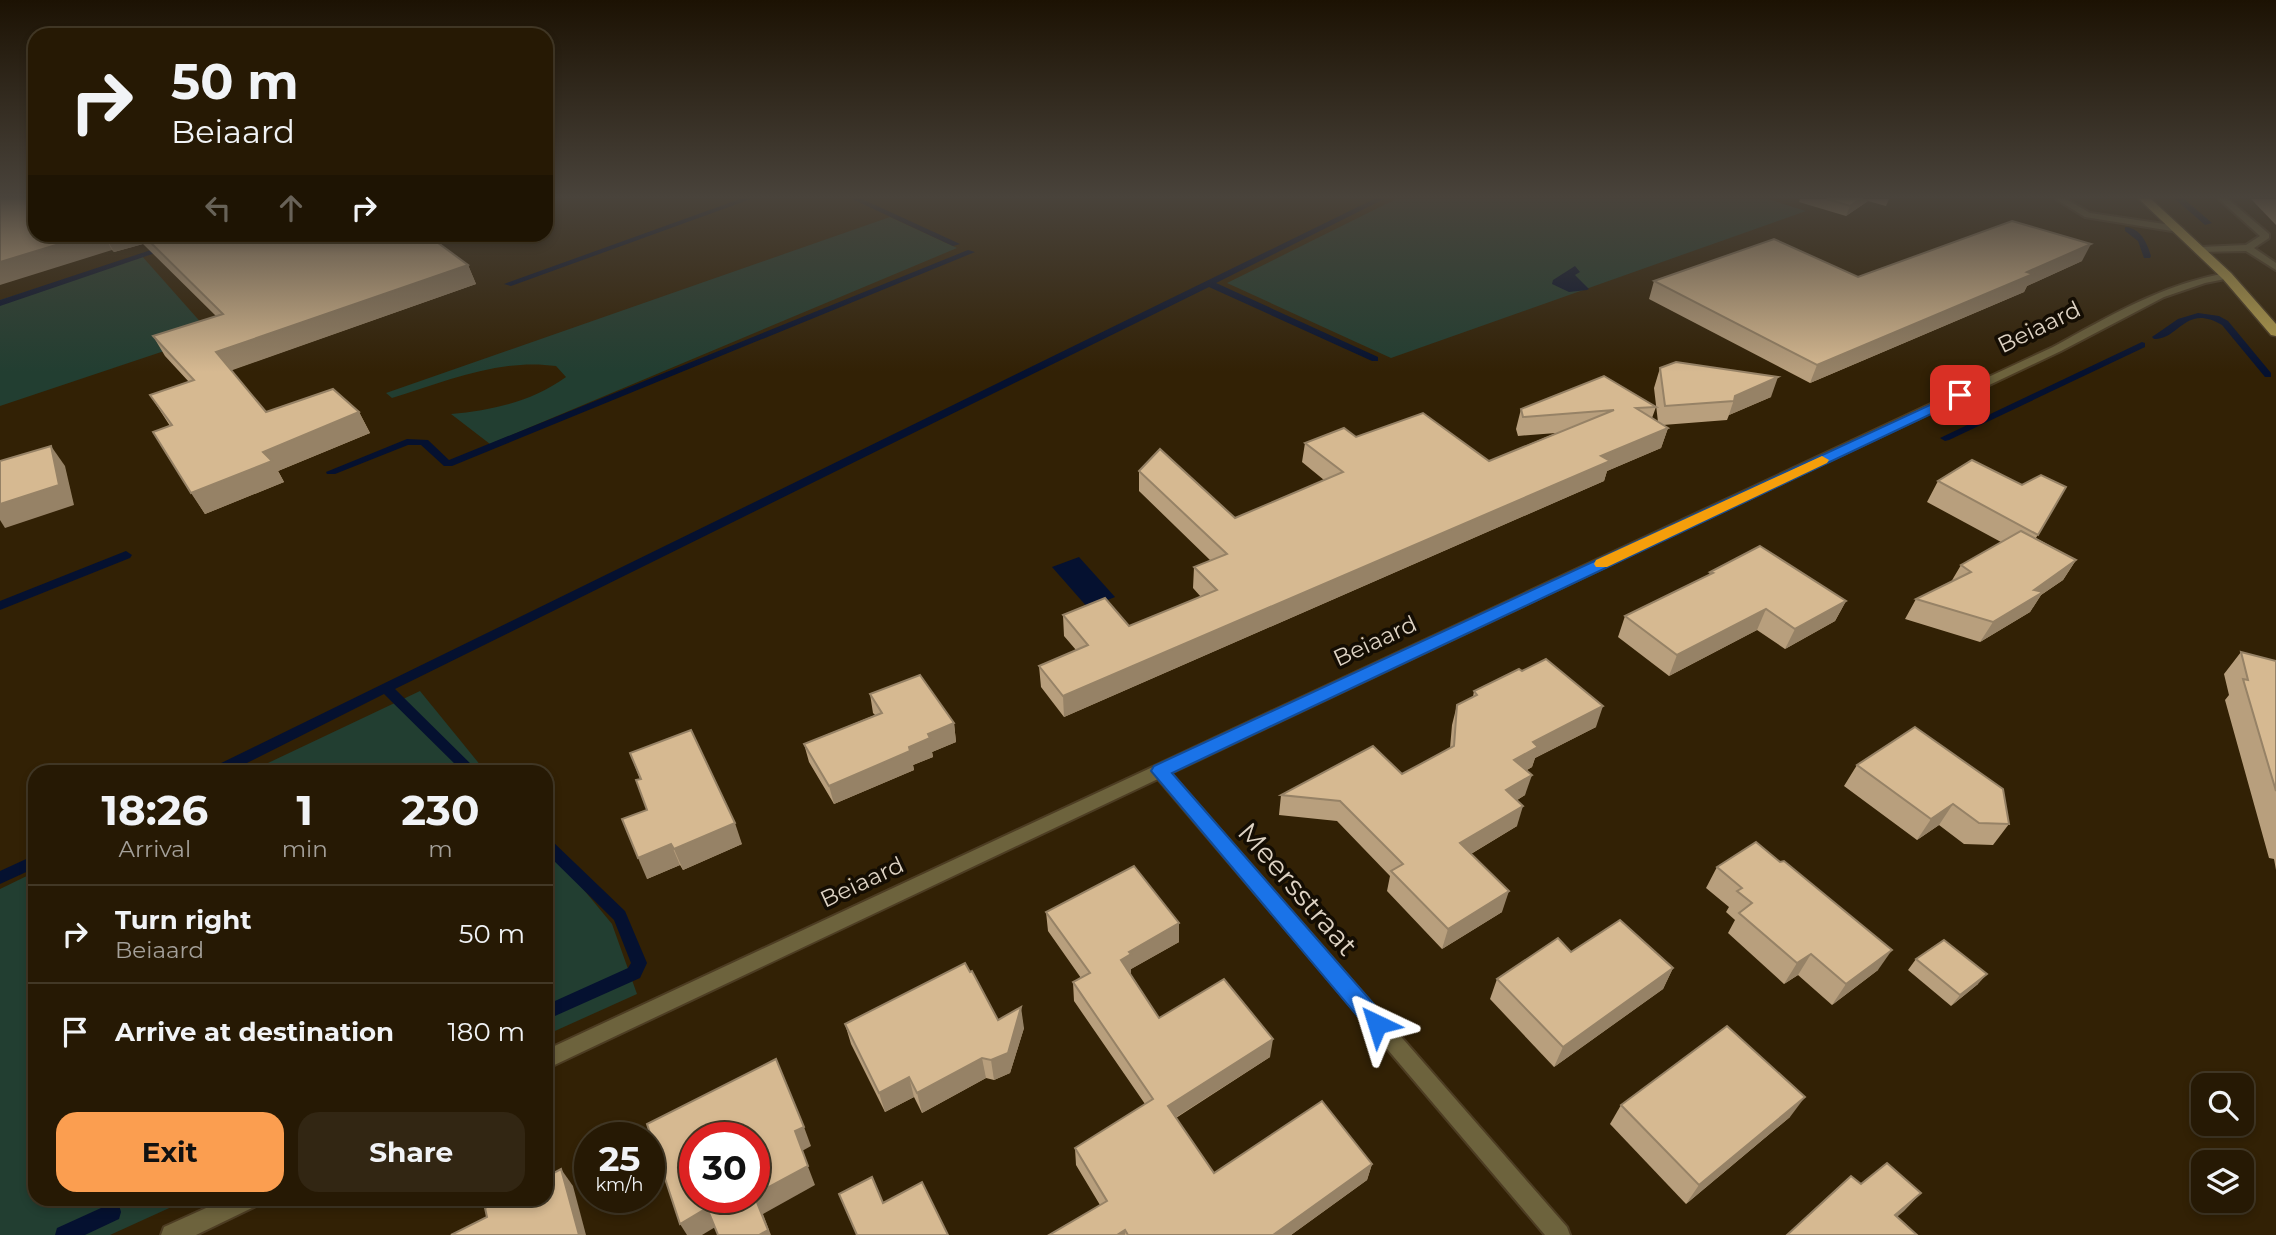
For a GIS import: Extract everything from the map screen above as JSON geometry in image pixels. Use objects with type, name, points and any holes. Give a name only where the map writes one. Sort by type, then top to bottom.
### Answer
[{"type":"main road","points":[[2208,257],[2276,332]]},
{"type":"street","points":[[2261,257],[2276,267]]},
{"type":"street","name":"Beiaard","points":[[553,1056],[2057,349],[2163,293],[2199,279],[2227,275]]},
{"type":"street","name":"Meersstraat","points":[[1160,771],[1559,1235]]},
{"type":"street","points":[[172,1235],[234,1206]]},
{"type":"green space","points":[[142,257],[212,335],[0,406],[0,300]]},
{"type":"green space","points":[[777,257],[936,257],[490,444],[451,414],[497,407],[539,393],[566,377],[556,366],[535,364],[493,368],[392,398],[386,393]]},
{"type":"green space","points":[[1280,257],[1677,257],[1391,358],[1227,283]]},
{"type":"green space","points":[[420,691],[480,765],[264,765]]},
{"type":"green space","points":[[553,852],[612,924],[637,994],[553,1032]]},
{"type":"green space","points":[[28,875],[28,1206],[174,1206],[110,1235],[0,1235],[0,889]]},
{"type":"water","points":[[1575,266],[1580,272],[1575,275],[1589,289],[1569,292],[1552,284],[1553,280]]},
{"type":"water","points":[[1079,557],[1115,597],[1088,608],[1052,567]]},
{"type":"building","points":[[0,257],[18,257],[0,262]]},
{"type":"building","points":[[165,257],[457,257],[468,265],[216,352],[266,412],[333,389],[359,412],[263,452],[272,461],[191,493],[153,432],[172,425],[150,395],[194,380],[153,336],[223,314]]},
{"type":"building","points":[[1724,257],[1813,257],[1858,277],[1914,257],[2062,257],[2027,272],[2033,274],[1817,365],[1654,281]]},
{"type":"building","points":[[1676,362],[1778,377],[1735,396],[1734,401],[1665,406],[1660,368]]},
{"type":"building","points":[[1604,376],[1656,407],[1636,408],[1668,428],[1601,456],[1610,461],[1063,696],[1039,666],[1088,645],[1063,615],[1105,598],[1129,626],[1217,590],[1194,567],[1227,554],[1139,471],[1160,449],[1235,518],[1343,472],[1305,443],[1344,428],[1356,437],[1423,413],[1489,461],[1614,410],[1523,417],[1521,409]]},
{"type":"building","points":[[51,446],[59,485],[0,504],[0,461]]},
{"type":"building","points":[[1972,460],[2022,485],[2041,475],[2066,487],[2038,535],[1938,481]]},
{"type":"building","points":[[2021,531],[2076,560],[2034,590],[2043,592],[1993,622],[1916,599],[1971,572],[1961,565]]},
{"type":"building","points":[[1760,546],[1846,601],[1795,629],[1766,609],[1677,655],[1625,616],[1713,573],[1710,572]]},
{"type":"building","points":[[2241,652],[2276,661],[2276,791],[2243,679],[2248,680]]},
{"type":"building","points":[[1546,659],[1603,706],[1533,742],[1538,747],[1514,760],[1532,775],[1506,790],[1523,806],[1460,843],[1509,891],[1448,929],[1391,871],[1403,864],[1340,801],[1281,795],[1373,746],[1402,774],[1454,746],[1457,705],[1477,695],[1474,691]]},
{"type":"building","points":[[920,675],[954,723],[928,734],[930,738],[909,747],[910,751],[829,786],[804,744],[882,713],[870,694]]},
{"type":"building","points":[[1915,727],[2003,789],[2009,824],[1979,823],[1953,804],[1931,819],[1857,765]]},
{"type":"building","points":[[691,730],[735,823],[674,849],[671,844],[638,858],[622,819],[647,810],[636,780],[641,779],[630,753]]},
{"type":"building","points":[[1756,842],[1780,862],[1784,861],[1892,950],[1846,984],[1811,954],[1797,963],[1739,913],[1752,903],[1737,891],[1742,888],[1717,867]]},
{"type":"building","points":[[1134,866],[1179,923],[1129,952],[1131,954],[1121,960],[1159,1018],[1224,979],[1273,1039],[1168,1106],[1214,1173],[1322,1101],[1372,1164],[1273,1235],[1128,1235],[1125,1230],[1117,1235],[1049,1235],[1107,1201],[1075,1148],[1153,1099],[1073,982],[1090,973],[1046,912]]},
{"type":"building","points":[[1620,920],[1673,968],[1563,1047],[1497,979],[1558,938],[1571,952]]},
{"type":"building","points":[[1944,940],[1987,974],[1960,995],[1916,959]]},
{"type":"building","points":[[965,963],[998,1020],[1021,1007],[1008,1053],[991,1060],[982,1058],[917,1093],[909,1077],[879,1093],[845,1024]]},
{"type":"building","points":[[1727,1026],[1805,1097],[1699,1185],[1621,1105]]},
{"type":"building","points":[[776,1059],[804,1127],[795,1131],[808,1166],[770,1186],[770,1122],[679,1122],[679,1213],[699,1213],[680,1224],[665,1179],[665,1122],[651,1122]]},
{"type":"building","points":[[1887,1163],[1921,1193],[1895,1215],[1917,1235],[1787,1235],[1851,1176],[1861,1184]]},
{"type":"building","points":[[561,1169],[579,1235],[451,1235],[487,1217],[485,1208],[489,1206],[553,1206],[553,1173]]},
{"type":"building","points":[[872,1177],[883,1203],[922,1182],[948,1235],[857,1235],[839,1194]]},
{"type":"building","points":[[709,1213],[761,1213],[768,1230],[759,1235],[718,1235]]},
{"type":"waterway","points":[[0,303],[140,257]]},
{"type":"waterway","points":[[508,284],[585,257]]},
{"type":"waterway","points":[[331,472],[407,442],[424,442],[448,464],[960,257]]},
{"type":"waterway","points":[[1209,283],[1263,257]]},
{"type":"waterway","points":[[386,688],[1209,283]]},
{"type":"waterway","points":[[1209,283],[1375,359]]},
{"type":"waterway","points":[[2157,337],[2173,326],[2198,315],[2216,318],[2225,323],[2268,375]]},
{"type":"waterway","points":[[1945,438],[2142,345]]},
{"type":"waterway","points":[[0,606],[126,555]]},
{"type":"waterway","points":[[230,765],[386,688]]},
{"type":"waterway","points":[[386,688],[465,765]]},
{"type":"waterway","points":[[553,851],[620,916],[639,963],[634,973],[553,1010]]},
{"type":"waterway","points":[[0,878],[28,864]]},
{"type":"waterway","points":[[64,1235],[112,1212]]},
{"type":"slow traffic","points":[[1601,564],[1822,460]]},
{"type":"route","points":[[1377,1024],[1160,771],[1960,395]]}]
